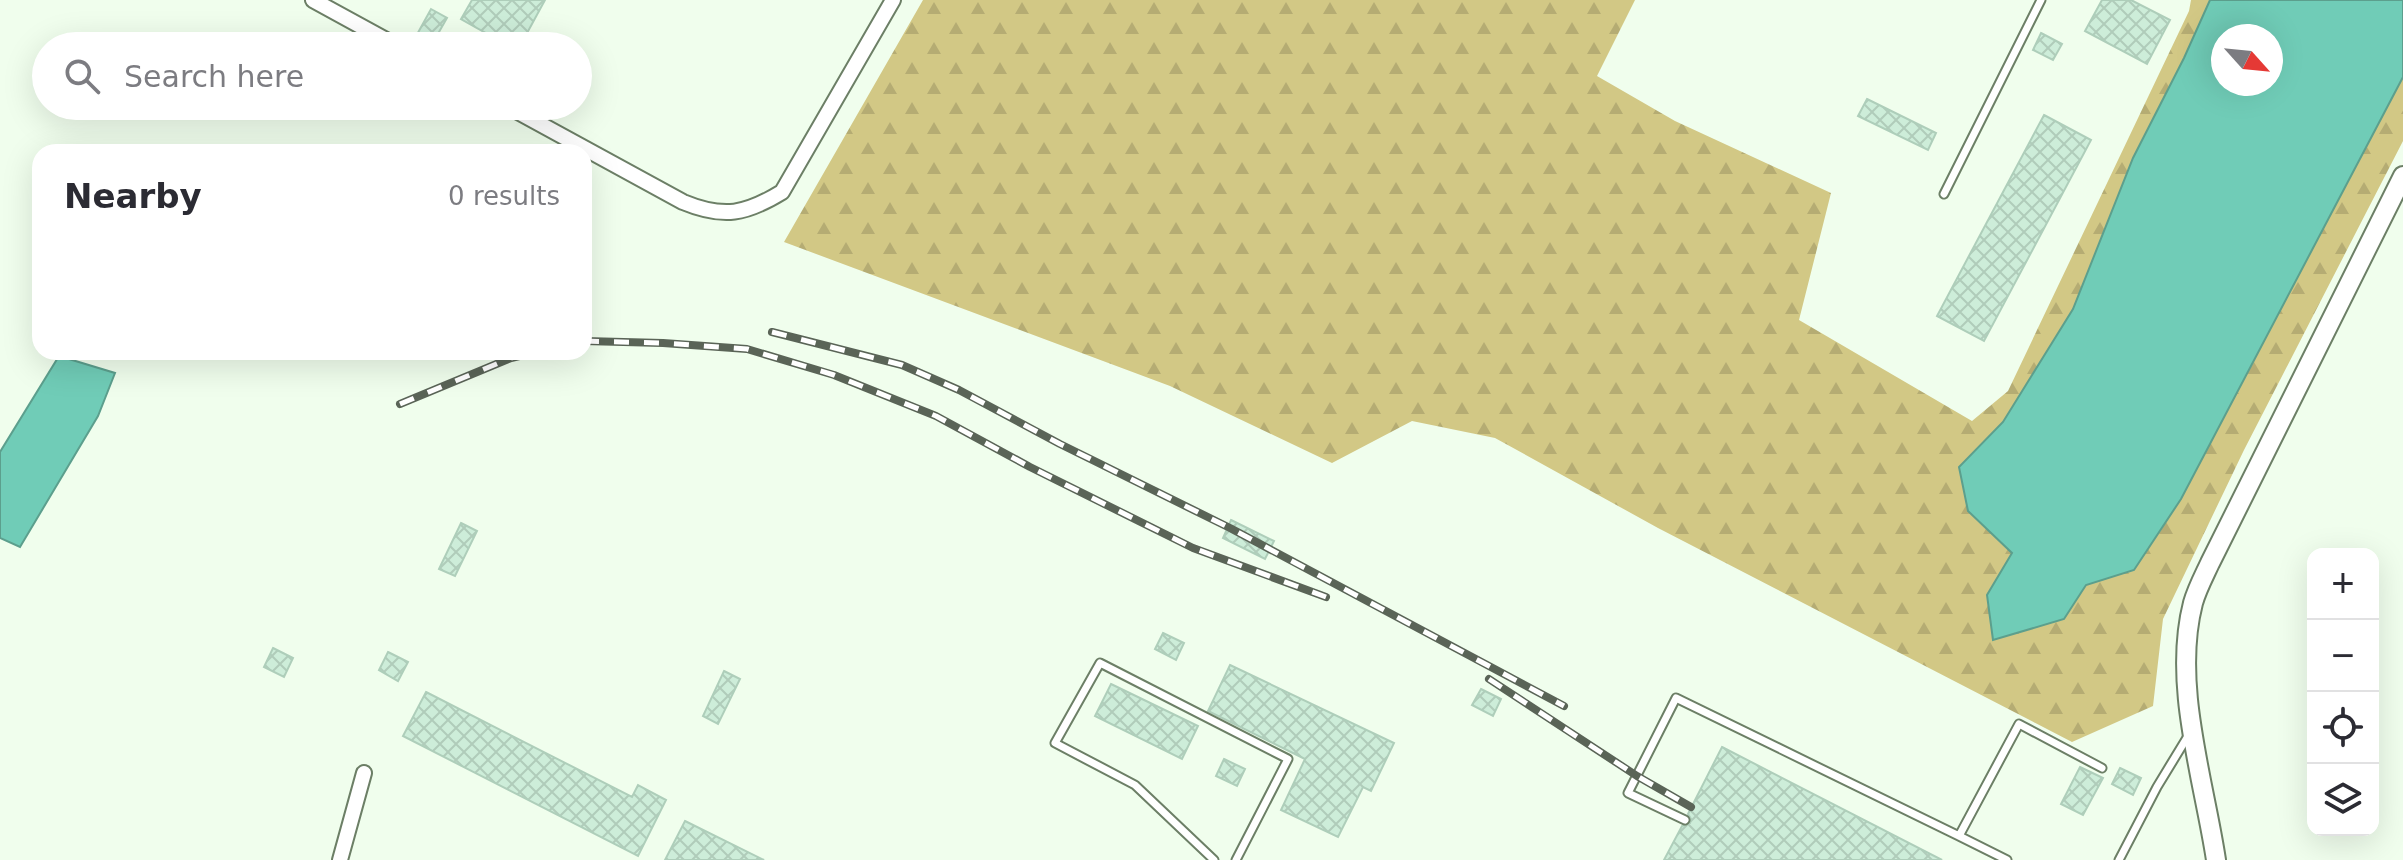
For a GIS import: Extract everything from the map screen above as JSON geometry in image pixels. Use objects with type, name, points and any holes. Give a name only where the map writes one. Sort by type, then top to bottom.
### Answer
[{"type":"street","points":[[313,0],[371,32]]},
{"type":"street","points":[[592,152],[706,211],[733,213],[756,207],[782,192],[893,0]]},
{"type":"street","points":[[533,120],[578,144]]},
{"type":"street","points":[[2216,860],[2187,673],[2193,603],[2403,176]]},
{"type":"street","points":[[340,860],[364,773]]},
{"type":"lane","points":[[1944,194],[2041,0]]},
{"type":"lane","points":[[1214,860],[1135,785],[1055,743],[1100,663],[1288,759],[1236,860]]},
{"type":"lane","points":[[1685,820],[1628,793],[1676,698],[2007,860]]},
{"type":"lane","points":[[1959,836],[2019,724],[2102,768]]},
{"type":"lane","points":[[2119,860],[2193,727]]},
{"type":"green space","points":[[923,0],[1635,0],[1597,76],[1675,121],[1831,193],[1799,320],[1972,421],[2008,391],[2189,11],[2191,0],[2403,0],[2403,141],[2244,450],[2163,619],[2153,706],[2072,742],[1658,528],[1495,438],[1412,421],[1332,463],[1170,386],[784,242]]},
{"type":"water","points":[[2210,0],[2403,0],[2403,77],[2181,499],[2134,570],[2086,585],[2064,619],[1993,640],[1987,595],[2012,553],[1968,511],[1959,467],[2003,422],[2073,309],[2133,158]]},
{"type":"water","points":[[57,360],[72,360],[115,373],[98,416],[20,547],[0,538],[0,452]]},
{"type":"building","points":[[472,0],[545,0],[528,32],[484,32],[461,19]]},
{"type":"building","points":[[2102,0],[2131,0],[2170,20],[2147,64],[2085,31]]},
{"type":"building","points":[[431,9],[447,18],[439,32],[418,32]]},
{"type":"building","points":[[2041,33],[2062,44],[2053,60],[2033,50]]},
{"type":"building","points":[[1867,99],[1936,133],[1928,150],[1858,116]]},
{"type":"building","points":[[2044,115],[2091,140],[1984,341],[1937,316]]},
{"type":"building","points":[[1231,520],[1274,541],[1265,559],[1223,538]]},
{"type":"building","points":[[461,523],[477,531],[455,576],[439,569]]},
{"type":"building","points":[[1163,633],[1184,643],[1176,660],[1155,649]]},
{"type":"building","points":[[273,648],[293,658],[284,677],[264,667]]},
{"type":"building","points":[[388,652],[408,662],[398,681],[379,670]]},
{"type":"building","points":[[1230,665],[1394,743],[1371,791],[1363,787],[1338,837],[1281,810],[1305,759],[1208,711]]},
{"type":"building","points":[[724,671],[740,679],[718,724],[703,716]]},
{"type":"building","points":[[1111,684],[1198,726],[1182,759],[1095,716]]},
{"type":"building","points":[[1481,689],[1501,699],[1493,716],[1472,705]]},
{"type":"building","points":[[426,692],[632,797],[638,785],[666,800],[638,856],[403,736]]},
{"type":"building","points":[[1722,747],[1942,860],[1664,860],[1682,826],[1690,823],[1688,814]]},
{"type":"building","points":[[1224,759],[1245,769],[1237,786],[1216,776]]},
{"type":"building","points":[[2080,767],[2103,778],[2083,815],[2061,804]]},
{"type":"building","points":[[2120,768],[2141,778],[2133,795],[2112,784]]},
{"type":"building","points":[[685,821],[764,860],[665,860]]},
{"type":"railway","points":[[772,332],[902,365],[959,390],[1230,528],[1564,706]]},
{"type":"railway","points":[[592,341],[747,349],[834,375],[936,416],[1030,467],[1193,548],[1326,597]]},
{"type":"railway","points":[[400,404],[506,360]]},
{"type":"railway","points":[[1489,679],[1637,776],[1691,807]]}]
